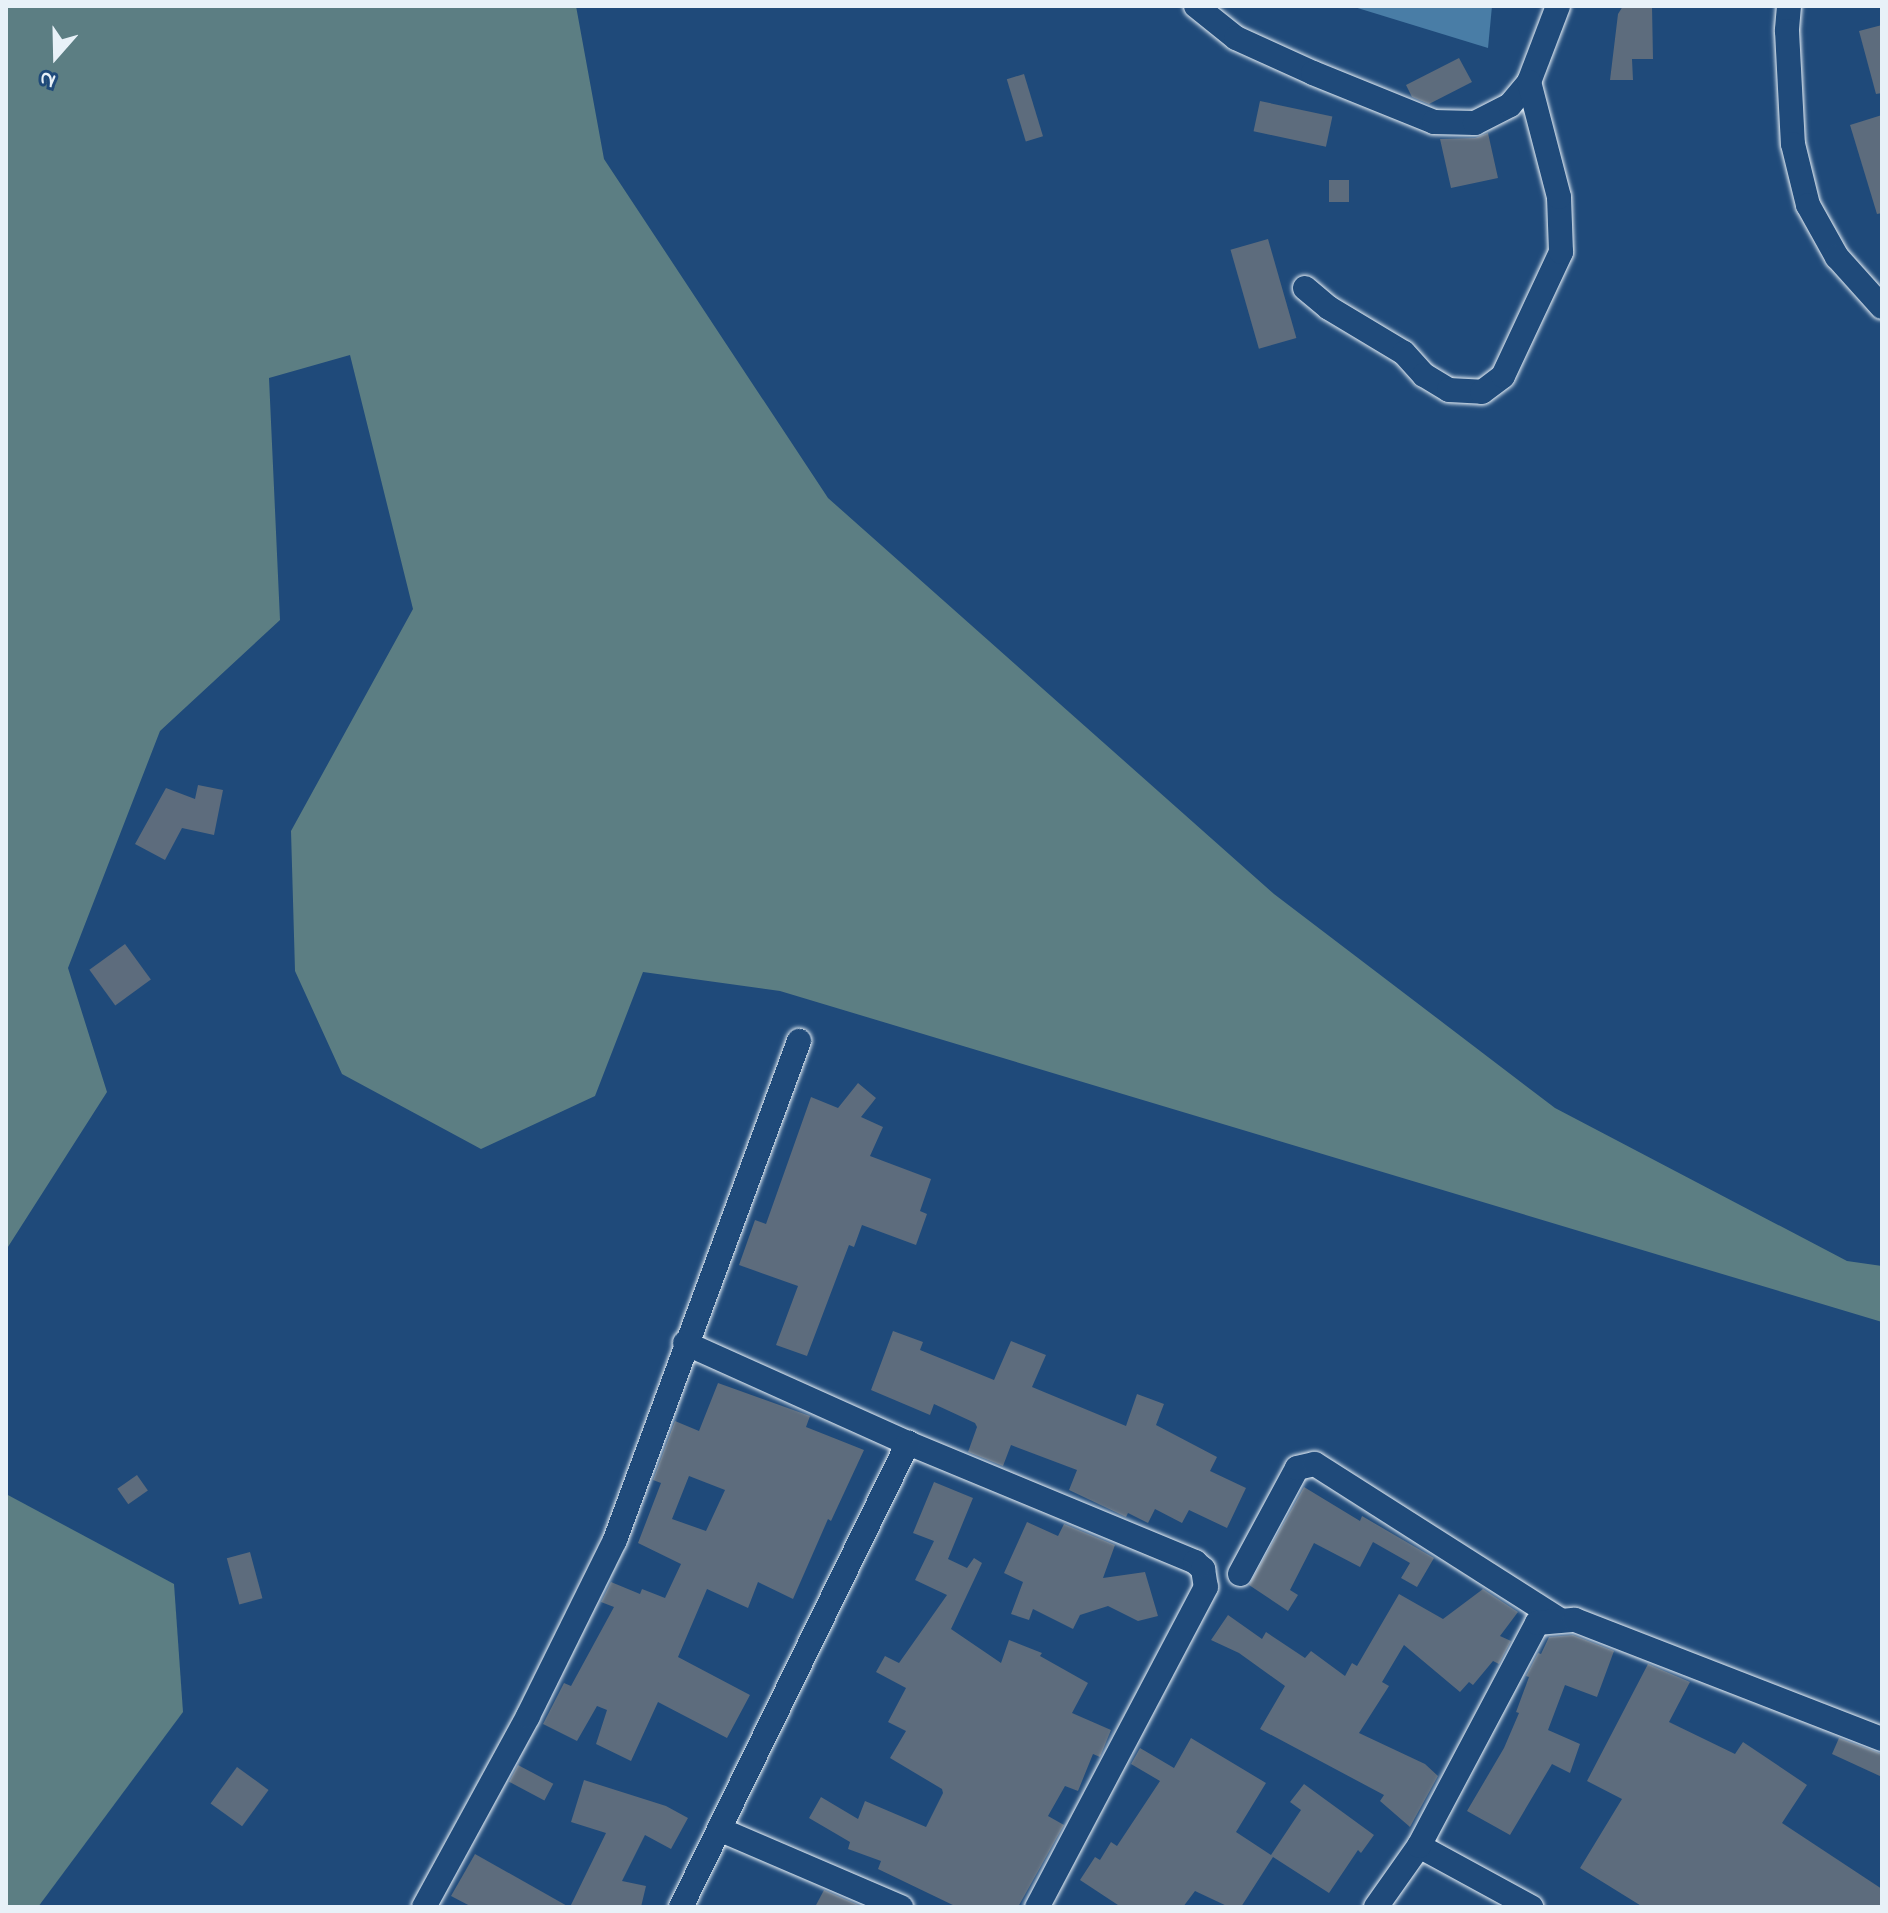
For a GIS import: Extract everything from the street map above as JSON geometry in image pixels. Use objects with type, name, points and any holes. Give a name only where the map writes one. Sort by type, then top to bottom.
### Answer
[{"type":"street","points":[[1196,6],[1236,38],[1434,122],[1475,123],[1510,105],[1529,82],[1558,6]]},
{"type":"street","points":[[1789,6],[1787,31],[1793,144],[1808,205],[1837,257],[1882,307]]},
{"type":"street","points":[[1305,288],[1329,308],[1404,353],[1424,375],[1449,390],[1482,392],[1503,376],[1561,252],[1559,197],[1529,82]]},
{"type":"street","points":[[424,1907],[528,1716],[615,1540],[685,1343],[799,1041]]},
{"type":"street","points":[[685,1343],[908,1443],[1195,1562],[1206,1578],[1206,1587],[1037,1907]]},
{"type":"street","points":[[681,1907],[908,1443]]},
{"type":"street","points":[[1240,1574],[1297,1468],[1315,1464],[1558,1619]]},
{"type":"street","points":[[1376,1907],[1419,1846],[1537,1623],[1575,1620],[1882,1739]]},
{"type":"street","points":[[721,1830],[901,1907]]},
{"type":"street","points":[[1419,1846],[1531,1907]]},
{"type":"green space","points":[[6,6],[576,6],[604,159],[828,498],[1274,894],[1555,1108],[1847,1261],[1882,1266],[1882,1322],[780,991],[643,972],[595,1096],[481,1149],[342,1074],[295,971],[291,831],[413,609],[350,355],[269,378],[280,620],[160,731],[68,968],[107,1092],[6,1250]]},
{"type":"green space","points":[[6,1494],[174,1584],[183,1712],[38,1907],[6,1907]]},
{"type":"water","points":[[1351,6],[1492,6],[1488,48]]},
{"type":"building","points":[[1623,6],[1652,6],[1653,59],[1632,59],[1633,80],[1610,80],[1618,14]]},
{"type":"building","points":[[1882,25],[1882,93],[1876,94],[1859,31]]},
{"type":"building","points":[[1459,58],[1472,82],[1429,104],[1412,97],[1406,85]]},
{"type":"building","points":[[1024,74],[1043,136],[1026,141],[1007,79]]},
{"type":"building","points":[[1260,101],[1332,116],[1326,147],[1254,131]]},
{"type":"building","points":[[1882,115],[1882,213],[1877,214],[1850,125]]},
{"type":"building","points":[[1488,133],[1498,178],[1451,188],[1440,139],[1475,138]]},
{"type":"building","points":[[1329,180],[1349,180],[1349,202],[1329,202]]},
{"type":"building","points":[[1268,239],[1296,338],[1259,349],[1231,250]]},
{"type":"building","points":[[198,785],[223,790],[214,835],[182,828],[165,860],[135,844],[166,788],[195,799]]},
{"type":"building","points":[[125,944],[151,980],[115,1005],[89,970]]},
{"type":"building","points":[[858,1083],[876,1098],[861,1117],[883,1127],[870,1156],[931,1179],[920,1211],[927,1214],[916,1245],[862,1225],[854,1247],[849,1245],[807,1356],[776,1345],[798,1286],[739,1265],[755,1220],[766,1224],[811,1097],[838,1108]]},
{"type":"building","points":[[893,1331],[923,1342],[920,1350],[994,1380],[1011,1341],[1046,1355],[1032,1387],[1126,1426],[1137,1394],[1164,1404],[1156,1425],[1217,1457],[1210,1471],[1246,1488],[1227,1528],[1189,1510],[1182,1523],[1155,1509],[1148,1523],[1128,1513],[1126,1517],[1069,1490],[1077,1470],[1011,1445],[1003,1466],[968,1452],[977,1427],[975,1423],[934,1404],[930,1415],[871,1390]]},
{"type":"building","points":[[718,1383],[810,1416],[806,1427],[864,1450],[831,1521],[828,1519],[793,1599],[758,1582],[748,1608],[707,1589],[678,1657],[750,1695],[727,1738],[658,1702],[631,1761],[596,1744],[607,1710],[597,1706],[577,1741],[543,1724],[564,1683],[571,1686],[614,1607],[601,1602],[611,1582],[640,1594],[642,1589],[665,1598],[681,1564],[638,1543],[661,1483],[653,1480],[675,1421],[699,1431]],"holes":[[[689,1476],[725,1490],[706,1531],[672,1519]]]},
{"type":"building","points":[[137,1475],[148,1491],[128,1504],[117,1489]]},
{"type":"building","points":[[934,1482],[973,1498],[948,1559],[967,1568],[974,1558],[982,1563],[951,1629],[1001,1663],[1009,1640],[1042,1653],[1040,1656],[1088,1683],[1072,1713],[1111,1730],[1100,1757],[1093,1754],[1078,1791],[1065,1786],[1048,1816],[1064,1825],[1018,1907],[957,1907],[878,1869],[881,1861],[848,1849],[850,1842],[809,1818],[821,1797],[858,1819],[865,1801],[926,1827],[943,1793],[942,1789],[890,1758],[906,1731],[888,1722],[906,1688],[876,1672],[885,1656],[899,1663],[947,1595],[915,1580],[934,1541],[913,1533]]},
{"type":"building","points":[[1304,1487],[1360,1521],[1362,1516],[1434,1558],[1417,1587],[1401,1578],[1410,1563],[1373,1542],[1360,1567],[1314,1543],[1290,1590],[1298,1595],[1288,1611],[1249,1585]]},
{"type":"building","points":[[1027,1522],[1058,1536],[1064,1524],[1115,1545],[1103,1578],[1145,1572],[1158,1616],[1138,1621],[1108,1606],[1080,1615],[1073,1629],[1033,1609],[1029,1620],[1011,1614],[1023,1582],[1004,1573]]},
{"type":"building","points":[[250,1552],[262,1598],[239,1605],[227,1558]]},
{"type":"building","points":[[1483,1589],[1518,1612],[1500,1636],[1511,1641],[1499,1664],[1493,1661],[1473,1685],[1469,1682],[1460,1692],[1404,1645],[1382,1682],[1389,1686],[1359,1733],[1425,1764],[1438,1776],[1410,1827],[1380,1801],[1384,1795],[1260,1729],[1285,1686],[1239,1653],[1211,1640],[1228,1615],[1262,1639],[1266,1632],[1305,1658],[1311,1651],[1345,1676],[1352,1663],[1357,1666],[1399,1594],[1443,1619]]},
{"type":"building","points":[[1573,1635],[1614,1651],[1597,1697],[1565,1685],[1548,1730],[1580,1744],[1570,1773],[1552,1764],[1510,1835],[1467,1811],[1504,1748],[1519,1713],[1516,1712],[1529,1677],[1526,1676],[1538,1653],[1541,1654],[1549,1637]]},
{"type":"building","points":[[1648,1664],[1690,1682],[1669,1722],[1735,1754],[1743,1742],[1807,1785],[1782,1823],[1882,1889],[1882,1907],[1643,1907],[1580,1868],[1622,1799],[1587,1781]]},
{"type":"building","points":[[1191,1738],[1266,1783],[1236,1832],[1271,1855],[1301,1810],[1290,1802],[1304,1784],[1374,1835],[1361,1853],[1358,1850],[1329,1893],[1273,1857],[1241,1907],[1229,1907],[1195,1891],[1183,1907],[1121,1907],[1080,1880],[1095,1857],[1100,1860],[1111,1842],[1117,1846],[1160,1781],[1131,1764],[1140,1748],[1174,1768]]},
{"type":"building","points":[[1839,1738],[1882,1754],[1882,1777],[1832,1754]]},
{"type":"building","points":[[518,1765],[553,1784],[544,1801],[509,1782]]},
{"type":"building","points":[[237,1767],[269,1790],[242,1826],[211,1803]]},
{"type":"building","points":[[584,1780],[666,1806],[688,1818],[671,1849],[645,1835],[622,1881],[646,1886],[641,1907],[570,1907],[606,1833],[571,1822]]},
{"type":"building","points":[[475,1854],[569,1907],[472,1907],[451,1896]]},
{"type":"building","points":[[824,1890],[863,1907],[815,1907]]}]
